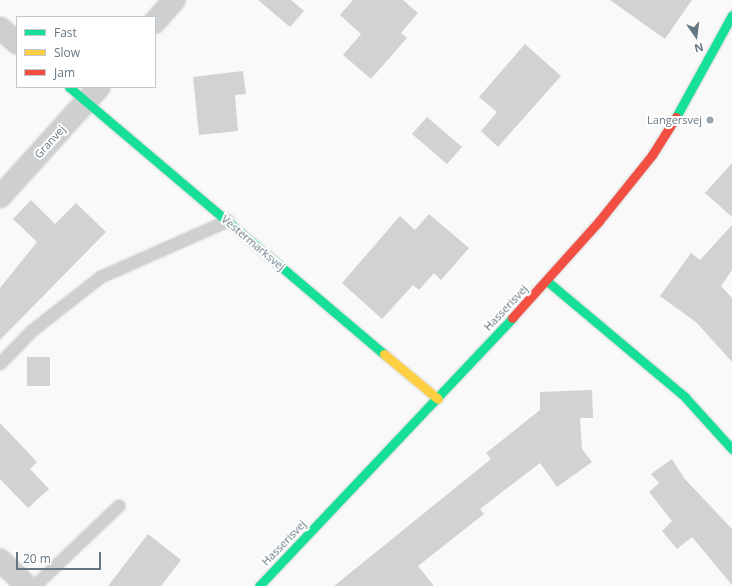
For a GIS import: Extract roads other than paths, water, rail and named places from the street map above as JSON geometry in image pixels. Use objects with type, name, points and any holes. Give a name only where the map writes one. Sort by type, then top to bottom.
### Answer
[{"type":"street","points":[[156,21],[174,0]]},
{"type":"street","name":"Hasserisvej","points":[[259,586],[438,399],[547,281],[652,155],[708,65],[732,15]]},
{"type":"street","points":[[0,28],[16,42]]},
{"type":"street","name":"Vestermarksvej","points":[[72,88],[93,95],[228,221],[438,399]]},
{"type":"street","name":"Granvej","points":[[0,197],[93,95]]},
{"type":"street","points":[[547,281],[685,397],[732,449]]},
{"type":"street","points":[[0,560],[26,586]]},
{"type":"lane","points":[[0,364],[32,331],[101,277],[228,221]]},
{"type":"lane","points":[[35,586],[119,506]]},
{"type":"place","name":"Langersvej","points":[[710,120]]}]
